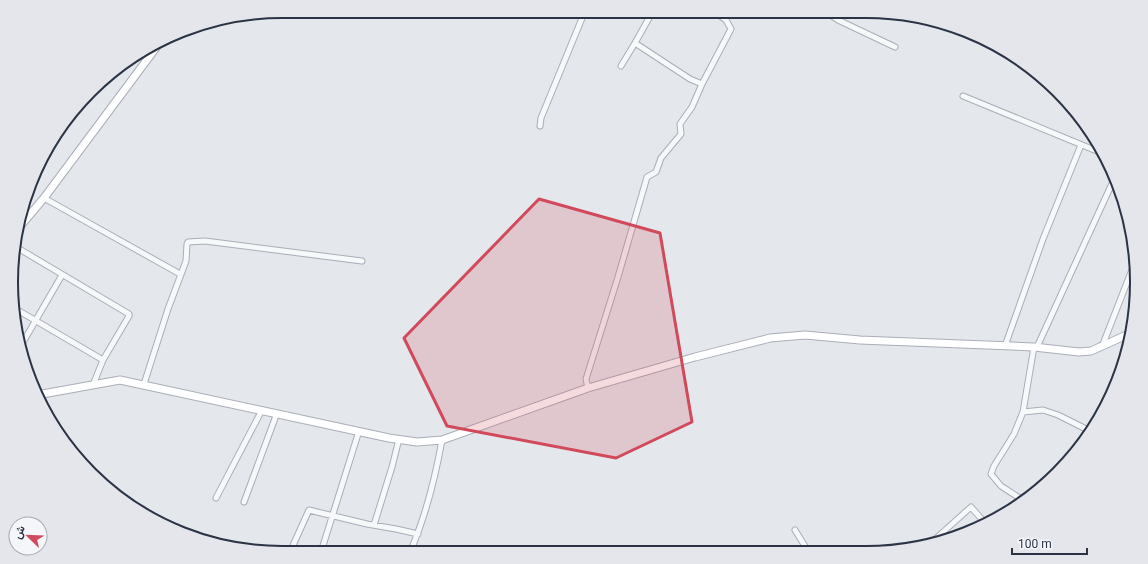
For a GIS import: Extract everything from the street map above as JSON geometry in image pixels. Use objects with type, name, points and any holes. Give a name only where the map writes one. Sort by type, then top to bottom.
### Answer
[{"type":"street","points":[[540,126],[541,118],[582,18]]},
{"type":"street","points":[[621,66],[649,18]]},
{"type":"street","points":[[588,388],[586,379],[647,177],[656,172],[661,158],[681,134],[680,124],[692,107],[702,84],[731,29],[723,18]]},
{"type":"street","points":[[835,18],[895,47]]},
{"type":"street","points":[[635,44],[690,79],[702,84]]},
{"type":"street","points":[[26,220],[44,198],[153,51]]},
{"type":"street","points":[[963,96],[1095,150]]},
{"type":"street","points":[[1005,346],[1043,239],[1080,144]]},
{"type":"street","points":[[1019,498],[1001,486],[991,474],[994,466],[1014,434],[1023,412],[1036,347],[1111,185]]},
{"type":"street","points":[[44,198],[180,274]]},
{"type":"street","points":[[144,384],[180,274],[186,261],[187,244],[191,241],[205,241],[362,261]]},
{"type":"street","points":[[20,249],[128,314],[129,316],[103,360],[93,385]]},
{"type":"street","points":[[24,340],[62,275]]},
{"type":"street","points":[[1091,351],[1103,344],[1130,276]]},
{"type":"street","points":[[20,311],[103,360]]},
{"type":"street","points":[[43,394],[120,380],[399,440],[417,442],[442,440],[588,388],[702,355],[770,338],[805,335],[860,340],[1036,347],[1079,352],[1091,351],[1125,336]]},
{"type":"street","points":[[216,498],[262,410]]},
{"type":"street","points":[[1023,412],[1043,410],[1058,415],[1086,429]]},
{"type":"street","points":[[244,502],[277,413]]},
{"type":"street","points":[[323,546],[359,431]]},
{"type":"street","points":[[374,525],[399,440]]},
{"type":"street","points":[[413,546],[418,534],[435,475],[442,440]]},
{"type":"street","points":[[940,535],[971,508],[982,520]]},
{"type":"street","points":[[293,546],[310,510],[418,534]]},
{"type":"street","points":[[794,530],[805,546]]},
{"type":"highlighted area","points":[[539,199],[660,233],[692,422],[616,458],[447,426],[404,338]]}]
